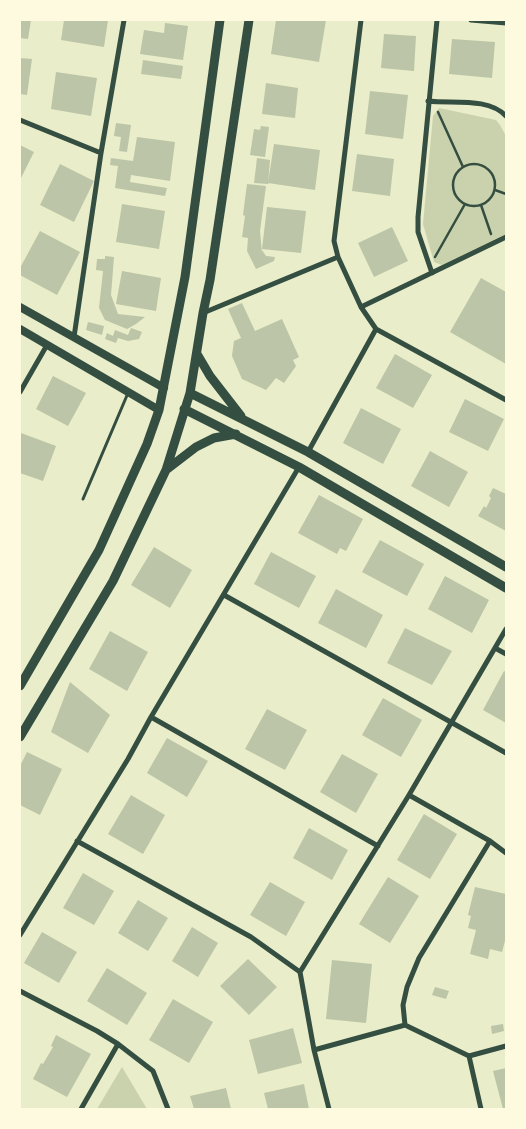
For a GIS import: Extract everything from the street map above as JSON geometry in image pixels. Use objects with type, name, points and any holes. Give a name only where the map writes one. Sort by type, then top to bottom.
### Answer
[{"type":"main road","points":[[20,686],[100,550],[147,444],[159,410],[185,277],[220,20]]},
{"type":"main road","points":[[20,738],[113,581],[166,470],[180,427],[190,393],[210,280],[249,20]]},
{"type":"main road","points":[[197,354],[210,376],[243,418]]},
{"type":"main road","points":[[190,393],[308,452],[506,567]]},
{"type":"main road","points":[[184,409],[299,467],[506,588]]},
{"type":"main road","points":[[166,470],[196,447],[214,438],[236,434]]},
{"type":"street","points":[[74,338],[101,153],[124,20]]},
{"type":"street","points":[[361,20],[334,240],[338,257],[361,307],[376,329],[506,400]]},
{"type":"street","points":[[432,273],[418,232],[418,224],[431,101],[437,20]]},
{"type":"street","points":[[472,20],[506,23]]},
{"type":"street","points":[[431,101],[485,104],[501,111],[506,116]]},
{"type":"street","points":[[20,120],[101,153]]},
{"type":"street","points":[[361,307],[506,237]]},
{"type":"street","points":[[203,313],[338,257]]},
{"type":"street","points":[[20,307],[164,388]]},
{"type":"street","points":[[20,329],[159,410]]},
{"type":"street","points":[[308,452],[376,329]]},
{"type":"street","points":[[20,392],[47,345]]},
{"type":"street","points":[[20,935],[128,759],[299,467]]},
{"type":"street","points":[[224,595],[506,753]]},
{"type":"street","points":[[329,1109],[314,1050],[300,972],[409,795],[506,629]]},
{"type":"street","points":[[495,648],[506,654]]},
{"type":"street","points":[[151,717],[378,846]]},
{"type":"street","points":[[409,795],[506,853]]},
{"type":"street","points":[[77,840],[251,937],[300,972]]},
{"type":"street","points":[[405,1025],[403,1005],[407,987],[419,958],[490,842]]},
{"type":"street","points":[[20,991],[97,1031],[118,1044],[153,1071],[168,1109]]},
{"type":"street","points":[[314,1050],[405,1025],[469,1056],[506,1046]]},
{"type":"street","points":[[80,1109],[118,1044]]},
{"type":"street","points":[[469,1056],[481,1109]]},
{"type":"lane","points":[[83,499],[128,392]]},
{"type":"path","points":[[431,101],[463,167]]},
{"type":"path","points":[[479,164],[493,174],[496,182],[495,190],[492,198],[481,205],[470,206],[456,197],[453,189],[457,173],[463,167],[479,164]]},
{"type":"path","points":[[495,190],[506,194]]},
{"type":"path","points":[[430,266],[465,204]]},
{"type":"path","points":[[481,205],[494,243]]},
{"type":"green space","points":[[439,108],[496,120],[506,136],[506,234],[442,265],[434,262],[423,224],[433,116]]},
{"type":"green space","points":[[122,1067],[147,1109],[97,1109]]},
{"type":"building","points":[[20,20],[31,20],[28,39],[20,38]]},
{"type":"building","points":[[64,20],[108,20],[104,47],[61,40]]},
{"type":"building","points":[[276,20],[326,20],[319,62],[271,54]]},
{"type":"building","points":[[165,23],[188,26],[183,60],[140,54],[144,30],[164,33]]},
{"type":"building","points":[[384,34],[416,36],[414,71],[381,68]]},
{"type":"building","points":[[452,39],[495,42],[492,78],[449,74]]},
{"type":"building","points":[[20,58],[32,59],[27,95],[20,94]]},
{"type":"building","points":[[143,60],[183,66],[181,79],[141,74]]},
{"type":"building","points":[[56,72],[97,78],[91,116],[51,109]]},
{"type":"building","points":[[266,83],[298,88],[295,118],[262,114]]},
{"type":"building","points":[[370,91],[408,95],[403,139],[365,134]]},
{"type":"building","points":[[116,123],[131,125],[127,152],[119,151],[121,137],[114,136]]},
{"type":"building","points":[[261,126],[269,127],[265,157],[250,155],[254,129],[260,130]]},
{"type":"building","points":[[137,137],[175,142],[170,181],[131,175],[130,182],[167,188],[165,196],[115,188],[118,166],[110,165],[111,158],[133,161]]},
{"type":"building","points":[[274,144],[320,150],[315,190],[268,183]]},
{"type":"building","points":[[20,145],[34,152],[20,180]]},
{"type":"building","points":[[357,154],[394,159],[390,196],[352,191]]},
{"type":"building","points":[[257,158],[270,160],[268,184],[254,183]]},
{"type":"building","points":[[60,164],[94,181],[74,222],[40,205]]},
{"type":"building","points":[[247,184],[266,186],[260,231],[262,253],[262,250],[266,256],[275,257],[274,261],[256,269],[247,251],[248,238],[242,237]]},
{"type":"building","points":[[122,204],[165,211],[159,249],[116,242]]},
{"type":"building","points":[[267,207],[306,211],[301,253],[262,249]]},
{"type":"building","points":[[392,227],[408,261],[374,277],[358,243]]},
{"type":"building","points":[[40,231],[80,252],[57,295],[20,275],[20,268]]},
{"type":"building","points":[[105,256],[114,257],[111,295],[118,314],[145,317],[127,329],[105,320],[99,308],[103,271],[96,270],[97,259],[105,259]]},
{"type":"building","points":[[122,271],[161,278],[156,311],[116,304]]},
{"type":"building","points":[[481,278],[506,292],[506,364],[450,332]]},
{"type":"building","points":[[242,303],[255,331],[282,319],[299,357],[293,360],[296,366],[284,383],[276,378],[266,390],[242,379],[232,356],[234,341],[241,338],[228,309]]},
{"type":"building","points":[[88,322],[104,326],[102,335],[86,330]]},
{"type":"building","points":[[131,328],[142,332],[139,339],[128,341],[118,338],[116,343],[105,339],[107,333],[113,336],[115,330],[128,335]]},
{"type":"building","points":[[395,354],[432,375],[413,408],[376,388]]},
{"type":"building","points":[[53,376],[86,393],[68,426],[36,409]]},
{"type":"building","points":[[465,399],[504,419],[488,451],[449,432]]},
{"type":"building","points":[[361,408],[401,429],[383,464],[343,443]]},
{"type":"building","points":[[21,433],[56,446],[43,481],[20,473]]},
{"type":"building","points":[[430,451],[468,472],[449,507],[411,486]]},
{"type":"building","points":[[493,488],[506,494],[506,531],[478,516],[484,506],[486,508]]},
{"type":"building","points":[[319,495],[363,519],[346,551],[340,548],[337,554],[298,533]]},
{"type":"building","points":[[380,540],[424,564],[407,596],[362,572]]},
{"type":"building","points":[[154,547],[192,570],[170,608],[131,585]]},
{"type":"building","points":[[271,552],[316,576],[299,608],[254,584]]},
{"type":"building","points":[[445,576],[489,600],[472,633],[428,609]]},
{"type":"building","points":[[336,589],[383,615],[366,648],[318,623]]},
{"type":"building","points":[[405,628],[452,651],[432,685],[387,663]]},
{"type":"building","points":[[110,631],[148,652],[127,691],[89,669]]},
{"type":"building","points":[[504,671],[506,672],[506,723],[483,710]]},
{"type":"building","points":[[70,682],[110,715],[88,753],[51,732]]},
{"type":"building","points":[[383,698],[422,720],[401,757],[362,735]]},
{"type":"building","points":[[267,709],[307,730],[285,770],[245,749]]},
{"type":"building","points":[[167,738],[208,761],[187,797],[147,773]]},
{"type":"building","points":[[27,752],[62,769],[40,815],[20,805],[20,766]]},
{"type":"building","points":[[342,754],[378,774],[356,813],[320,792]]},
{"type":"building","points":[[131,795],[165,815],[143,854],[108,834]]},
{"type":"building","points":[[424,814],[457,834],[430,879],[397,860]]},
{"type":"building","points":[[309,828],[348,850],[332,880],[293,858]]},
{"type":"building","points":[[83,873],[114,891],[94,925],[63,908]]},
{"type":"building","points":[[388,877],[419,896],[390,943],[359,924]]},
{"type":"building","points":[[270,882],[305,902],[286,936],[250,915]]},
{"type":"building","points":[[475,887],[506,894],[506,937],[502,952],[490,949],[488,959],[470,954],[476,930],[468,928],[471,916],[468,915]]},
{"type":"building","points":[[138,900],[168,918],[148,951],[118,933]]},
{"type":"building","points":[[192,927],[218,943],[198,977],[172,961]]},
{"type":"building","points":[[42,932],[77,952],[59,983],[24,963]]},
{"type":"building","points":[[248,959],[277,987],[249,1015],[220,986]]},
{"type":"building","points":[[332,960],[372,964],[366,1023],[326,1019]]},
{"type":"building","points":[[107,968],[147,993],[127,1025],[87,1001]]},
{"type":"building","points":[[435,987],[449,991],[446,999],[432,995]]},
{"type":"building","points":[[173,999],[213,1022],[189,1063],[149,1040]]},
{"type":"building","points":[[503,1024],[504,1031],[492,1034],[491,1026]]},
{"type":"building","points":[[293,1028],[302,1063],[258,1074],[249,1040]]},
{"type":"building","points":[[56,1035],[91,1054],[67,1097],[33,1079],[41,1063],[43,1064],[53,1047],[51,1046]]},
{"type":"building","points":[[506,1068],[506,1109],[503,1109],[493,1071]]},
{"type":"building","points":[[304,1084],[309,1109],[268,1109],[264,1093]]},
{"type":"building","points":[[226,1088],[231,1109],[194,1109],[190,1096]]}]
